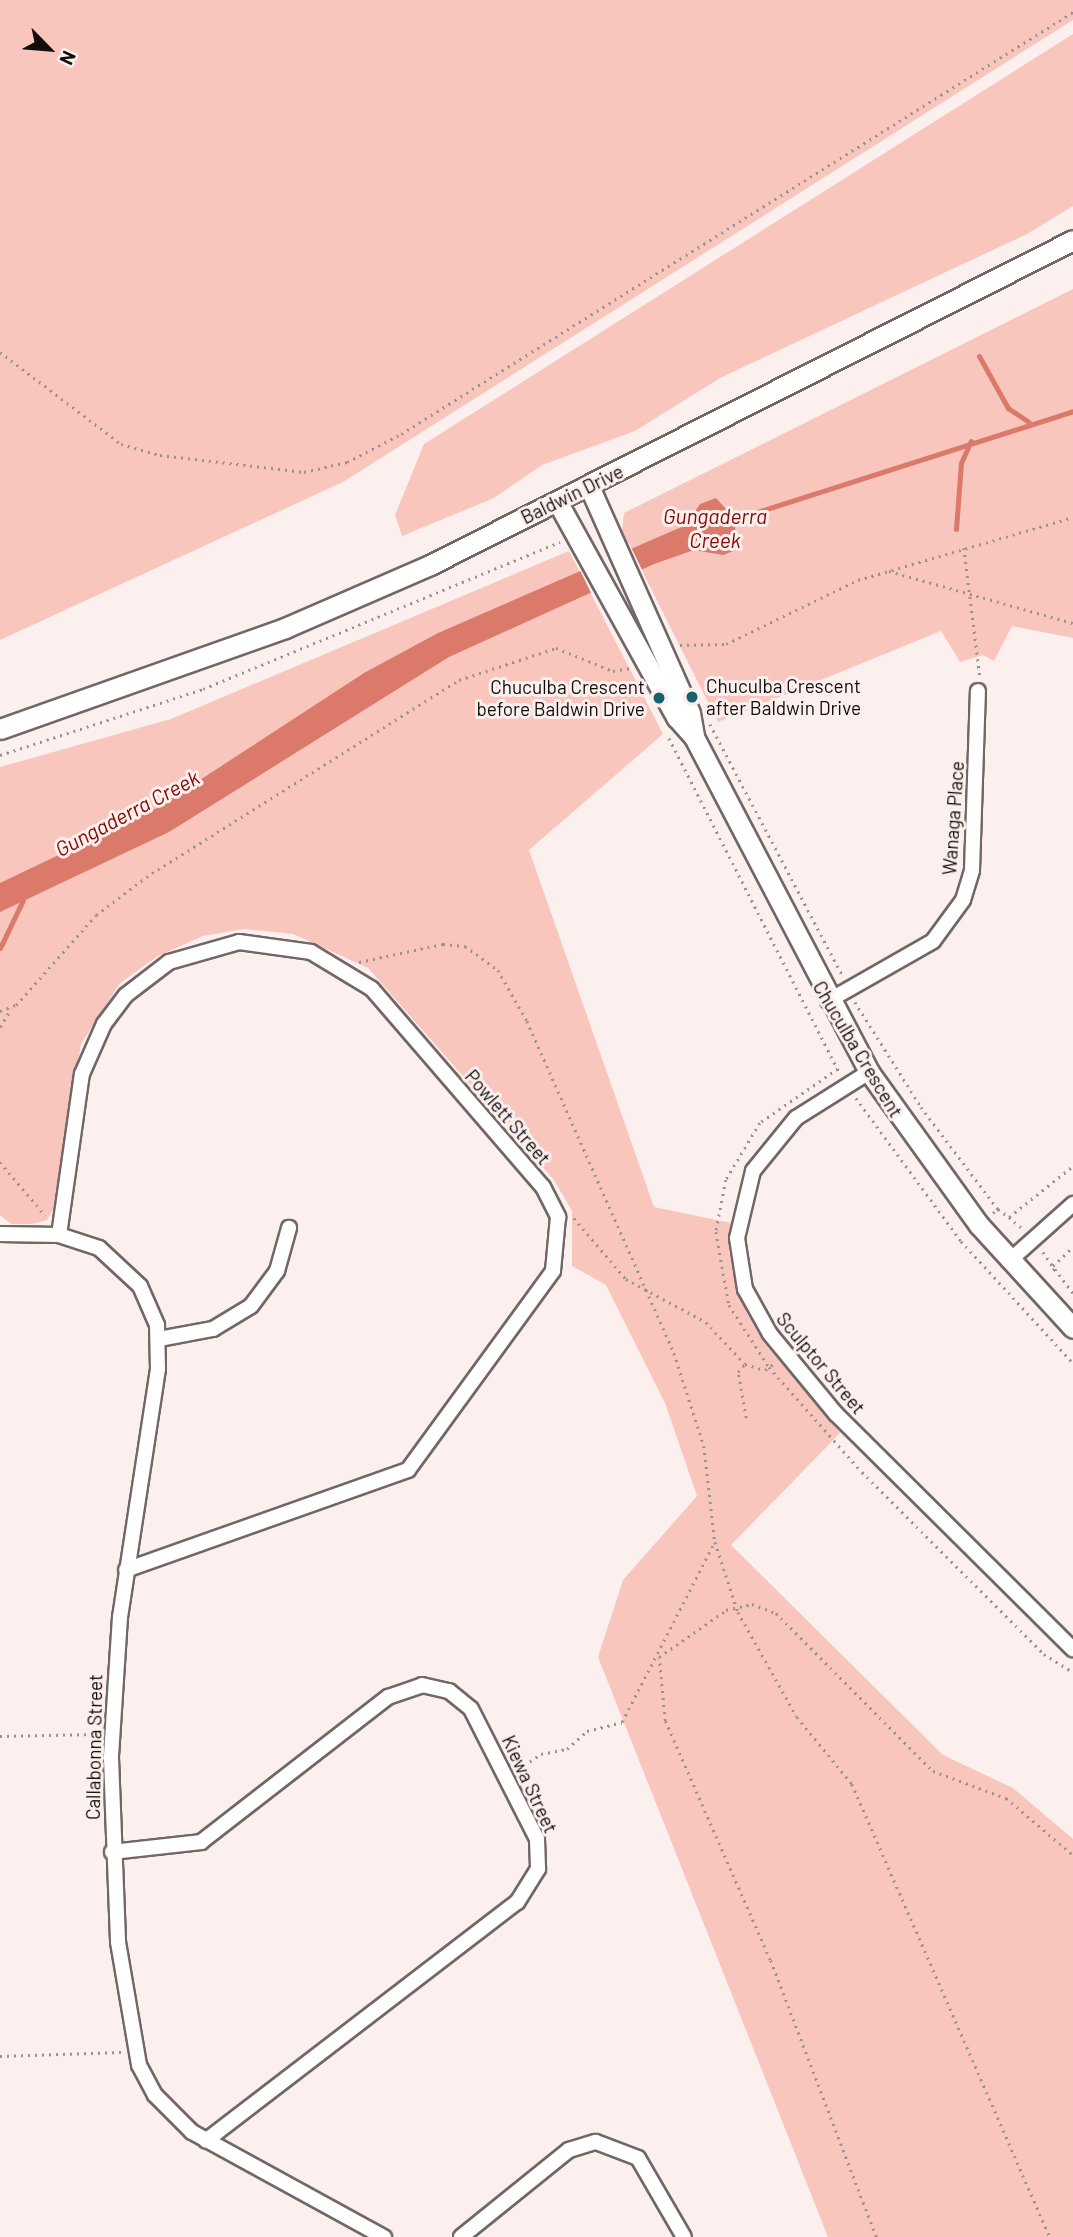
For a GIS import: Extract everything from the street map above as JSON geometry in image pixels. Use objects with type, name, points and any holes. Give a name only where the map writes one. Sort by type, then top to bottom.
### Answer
[{"type":"main road","name":"Baldwin Drive","points":[[0,729],[55,712],[285,628],[589,486],[1073,240]]},
{"type":"main road","name":"Chuculba Crescent","points":[[589,486],[632,588],[655,655],[828,1001],[869,1072],[979,1225],[1009,1261],[1073,1328]]},
{"type":"main road","name":"Chuculba Crescent","points":[[557,501],[575,546],[655,655]]},
{"type":"main road","name":"Baldwin Drive","points":[[0,720],[55,712]]},
{"type":"street","name":"Wanaga Place","points":[[828,1001],[933,941],[963,900],[972,870],[978,691]]},
{"type":"street","name":"Powlett Street","points":[[60,1232],[85,1065],[104,1024],[132,989],[186,954],[239,942],[293,946],[342,966],[385,1002],[550,1196],[560,1228],[557,1261],[408,1470],[126,1570]]},
{"type":"street","name":"Sculptor Street","points":[[869,1072],[783,1129],[746,1187],[737,1238],[741,1272],[760,1320],[786,1354],[898,1480],[1073,1649]]},
{"type":"street","points":[[1009,1261],[1073,1204]]},
{"type":"street","points":[[159,1339],[213,1329],[251,1306],[277,1271],[289,1228]]},
{"type":"street","name":"Callabonna Street","points":[[0,1234],[60,1232],[99,1248],[132,1275],[150,1304],[159,1339],[126,1570],[112,1711],[112,1852],[133,2048],[161,2102],[206,2141],[384,2237]]},
{"type":"street","name":"Kiewa Street","points":[[112,1852],[201,1842],[388,1697],[413,1686],[441,1687],[464,1701],[506,1777],[539,1849],[538,1869],[525,1895],[206,2141]]},
{"type":"street","points":[[461,2237],[569,2150],[596,2142],[638,2158],[684,2237]]},
{"type":"path","points":[[0,352],[121,444],[187,460],[304,472],[347,462],[413,427],[1073,12]]},
{"type":"path","points":[[0,1027],[11,1009],[96,915],[146,877],[452,684],[556,648],[613,671],[655,655],[726,644],[889,571],[1073,517]]},
{"type":"path","points":[[0,755],[202,689],[547,543],[575,546]]},
{"type":"path","points":[[964,548],[982,667],[978,691]]},
{"type":"path","points":[[889,571],[972,599],[1073,623]]},
{"type":"path","points":[[700,714],[717,728],[849,989],[921,1107],[998,1209],[1009,1217],[1073,1166]]},
{"type":"path","points":[[342,966],[443,944],[472,949],[498,970],[652,1297],[704,1446],[715,1542],[737,1607],[797,1717],[852,1784],[1050,2237]]},
{"type":"path","points":[[0,1011],[11,1009]]},
{"type":"path","points":[[838,1069],[760,1123],[726,1180],[719,1206],[722,1283],[738,1323],[769,1367],[932,1543],[1044,1654],[1073,1672]]},
{"type":"path","points":[[0,1162],[60,1232]]},
{"type":"path","points":[[961,1241],[998,1209]]},
{"type":"path","points":[[570,1226],[568,1215],[585,1224],[626,1279],[652,1297],[706,1322],[745,1364],[769,1367],[786,1354]]},
{"type":"path","points":[[1073,1247],[1054,1268],[1073,1293]]},
{"type":"path","points":[[745,1364],[738,1372],[746,1418]]},
{"type":"path","points":[[506,1777],[541,1754],[567,1749],[587,1731],[622,1722],[659,1657],[715,1542]]},
{"type":"path","points":[[659,1657],[707,1619],[737,1607],[776,1613],[912,1754],[948,1779],[1028,1812],[1073,1855]]},
{"type":"path","points":[[659,1657],[665,1721],[770,1960],[876,2237]]},
{"type":"path","points":[[100,1746],[101,1724]]},
{"type":"path","points":[[0,1737],[101,1734]]},
{"type":"path","points":[[121,2045],[125,2061]]},
{"type":"path","points":[[0,2056],[122,2052]]},
{"type":"shaded area","points":[[0,0],[1073,0],[1073,20],[343,482],[0,640]]},
{"type":"shaded area","points":[[1073,34],[1073,206],[1027,234],[720,378],[635,431],[542,465],[494,498],[402,536],[395,515],[424,444]]},
{"type":"shaded area","points":[[1073,289],[1073,638],[1012,626],[994,661],[983,655],[960,662],[941,631],[718,722],[622,531],[624,513]]},
{"type":"shaded area","points":[[569,551],[663,734],[529,850],[654,1207],[731,1223],[729,1251],[746,1312],[764,1343],[840,1433],[731,1545],[943,1755],[1013,1788],[1073,1839],[1073,2237],[828,2237],[598,1657],[623,1580],[697,1496],[665,1403],[606,1285],[572,1266],[572,1211],[554,1180],[368,968],[293,934],[244,929],[203,936],[158,956],[120,983],[81,1044],[53,1210],[47,1220],[32,1224],[11,1224],[0,1215],[0,767],[171,719]]},
{"type":"water","name":"Gungaderra Creek","points":[[716,498],[735,519],[736,550],[723,555],[694,550],[654,564],[449,657],[169,832],[0,912],[0,883],[157,808],[364,673],[438,633],[686,525],[700,504]]},
{"type":"pier","points":[[629,543],[643,572],[593,596],[579,568]]},
{"type":"waterway","points":[[979,356],[1008,408],[1029,422]]},
{"type":"waterway","points":[[729,521],[1073,411]]},
{"type":"waterway","points":[[956,529],[961,463],[971,441]]},
{"type":"waterway","points":[[0,948],[23,900]]},
{"type":"place","name":"Chuculba Crescent after Baldwin Drive","points":[[692,697]]},
{"type":"place","name":"Chuculba Crescent before Baldwin Drive","points":[[659,698]]}]
